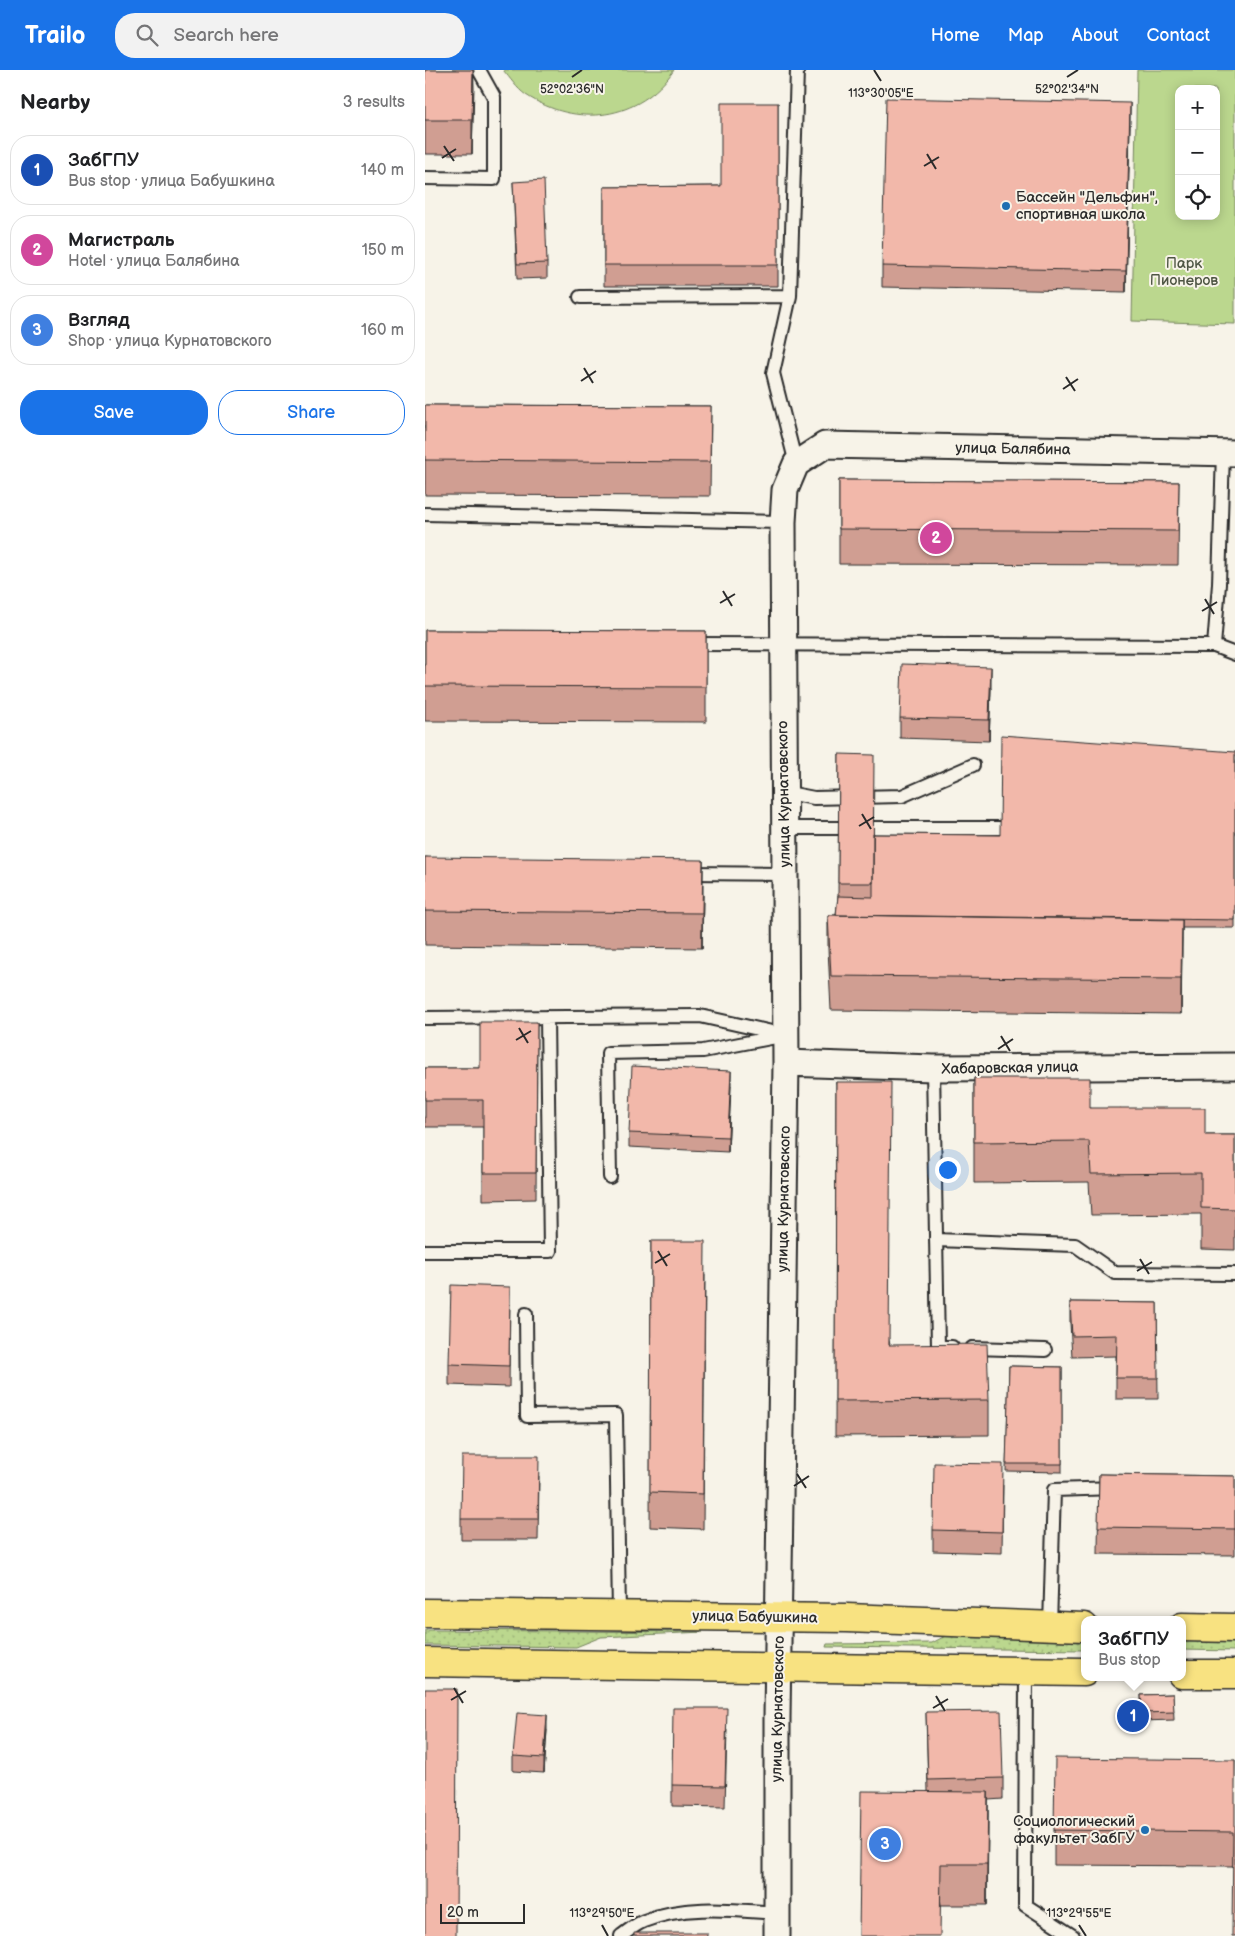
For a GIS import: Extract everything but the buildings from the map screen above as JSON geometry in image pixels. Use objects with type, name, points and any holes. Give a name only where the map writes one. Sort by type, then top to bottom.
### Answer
[{"type":"main road","name":"улица Бабушкина","points":[[425,1613],[847,1618],[1081,1626]]},
{"type":"main road","points":[[1186,1627],[1235,1628]]},
{"type":"main road","points":[[425,1662],[1081,1672]]},
{"type":"main road","points":[[1186,1674],[1235,1674]]},
{"type":"street","name":"улица Балябина","points":[[796,464],[825,445],[1229,453]]},
{"type":"street","name":"улица Курнатовского","points":[[777,1924],[778,1668],[786,1063],[783,522],[785,490],[796,464]]},
{"type":"street","name":"Хабаровская улица","points":[[786,1063],[933,1068],[1235,1066]]},
{"type":"lane","points":[[425,178],[494,179],[494,96],[479,70]]},
{"type":"lane","points":[[796,464],[773,374],[790,296],[797,70]]},
{"type":"lane","points":[[580,297],[790,296]]},
{"type":"lane","points":[[1214,646],[1229,453]]},
{"type":"lane","points":[[425,514],[783,522]]},
{"type":"lane","points":[[674,644],[1214,646],[1235,654]]},
{"type":"lane","points":[[783,792],[814,798],[902,796],[973,764]]},
{"type":"lane","points":[[785,828],[1032,828]]},
{"type":"lane","points":[[675,873],[785,874]]},
{"type":"lane","points":[[425,1018],[699,1016],[785,1035]]},
{"type":"lane","points":[[425,1251],[550,1251],[547,1017]]},
{"type":"lane","points":[[610,1177],[608,1053],[703,1051],[785,1035]]},
{"type":"lane","points":[[933,1068],[938,1347],[1045,1350]]},
{"type":"lane","points":[[936,1240],[1075,1245],[1115,1273],[1235,1274]]},
{"type":"lane","points":[[526,1314],[527,1416],[616,1415],[619,1615]]},
{"type":"lane","points":[[1050,1626],[1054,1490],[1130,1487]]},
{"type":"lane","points":[[1026,1672],[1025,1905],[1073,1936]]},
{"type":"lane","points":[[621,1936],[641,1921],[668,1912],[731,1910],[777,1924]]},
{"type":"green space","points":[[503,70],[674,70],[660,87],[643,100],[625,109],[606,114],[586,115],[565,112],[545,105],[526,95]]},
{"type":"green space","name":"Парк Пионеров","points":[[1137,70],[1235,70],[1235,324],[1132,321]]},
{"type":"green space","points":[[425,1630],[703,1632],[601,1637],[576,1647],[425,1645]]},
{"type":"green space","points":[[949,1634],[1081,1636],[1081,1650],[826,1647],[827,1644],[932,1643]]},
{"type":"green space","points":[[1186,1637],[1235,1637],[1235,1651],[1186,1650]]},
{"type":"place","name":"Бассейн \"Дельфин\", спортивная школа","points":[[1006,206]]},
{"type":"place","name":"Магистраль","points":[[936,538]]},
{"type":"place","name":"ЗабГПУ","points":[[1133,1716]]},
{"type":"place","name":"Социологический факультет ЗабГУ","points":[[1145,1830]]},
{"type":"place","name":"Взгляд","points":[[885,1844]]}]
